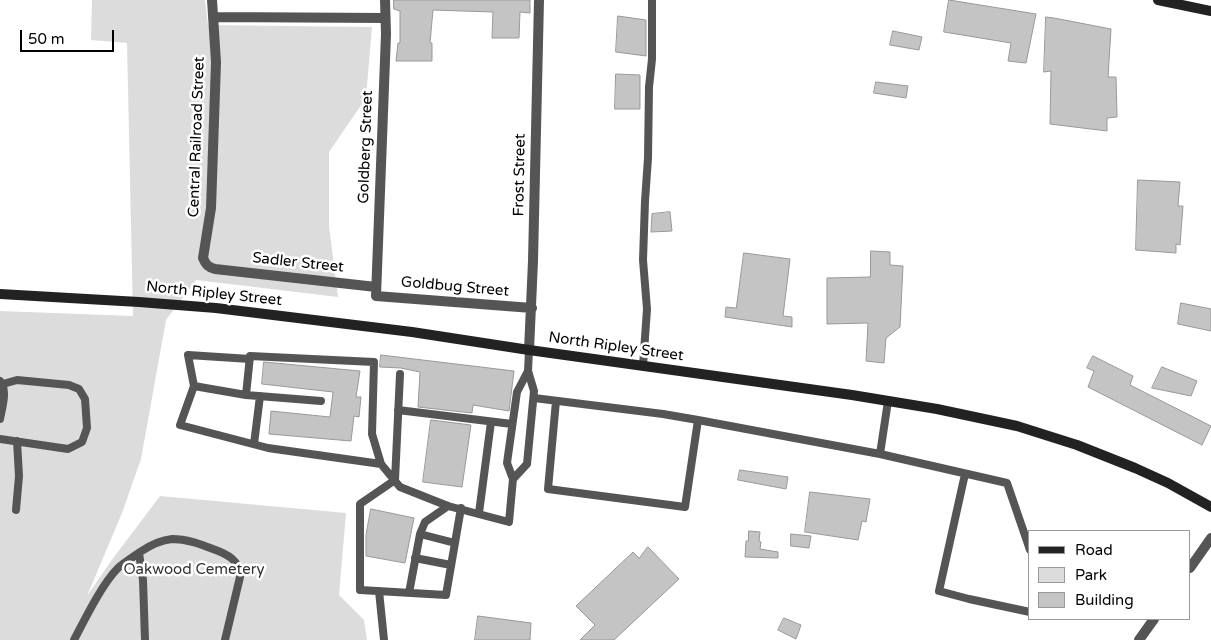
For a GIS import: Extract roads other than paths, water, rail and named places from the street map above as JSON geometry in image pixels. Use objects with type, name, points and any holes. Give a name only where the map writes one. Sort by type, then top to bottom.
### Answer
[{"type":"main road","points":[[1158,0],[1211,10]]},
{"type":"main road","name":"North Ripley Street","points":[[0,294],[216,308],[412,332],[937,409],[1016,426],[1076,445],[1151,475],[1211,507]]},
{"type":"street","name":"Central Railroad Street","points":[[212,0],[216,62],[211,208],[203,258],[205,264],[215,269]]},
{"type":"street","name":"Goldberg Street","points":[[376,292],[386,34],[385,0]]},
{"type":"street","name":"Frost Street","points":[[529,350],[532,308],[540,0]]},
{"type":"street","points":[[214,17],[385,18]]},
{"type":"street","name":"Sadler Street","points":[[215,269],[376,292]]},
{"type":"street","name":"Goldbug Street","points":[[376,292],[532,308]]},
{"type":"street","points":[[1191,567],[1211,538]]},
{"type":"street","points":[[1139,640],[1153,620]]},
{"type":"lane","points":[[643,366],[647,309],[643,260],[649,87],[652,59],[652,0]]},
{"type":"lane","points":[[513,479],[527,464],[534,398],[534,390],[528,371],[529,350]]},
{"type":"lane","points":[[250,359],[188,355],[194,386],[180,426],[268,448],[381,464]]},
{"type":"lane","points":[[246,395],[250,356],[374,362],[372,434],[381,464],[400,486],[448,506],[509,522],[513,479],[507,463],[516,392],[528,371]]},
{"type":"lane","points":[[395,480],[400,374]]},
{"type":"lane","points":[[0,419],[4,390],[1,382],[17,380],[69,385],[79,389],[85,399],[86,428],[82,442],[68,449],[0,439]]},
{"type":"lane","points":[[194,386],[246,395],[321,401]]},
{"type":"lane","points":[[254,444],[260,396]]},
{"type":"lane","points":[[534,398],[698,420],[880,454],[1007,482],[1028,544]]},
{"type":"lane","points":[[556,401],[548,489],[685,507],[698,420]]},
{"type":"lane","points":[[880,454],[888,401]]},
{"type":"lane","points":[[398,410],[512,424]]},
{"type":"lane","points":[[479,514],[491,422]]},
{"type":"lane","points":[[16,510],[19,476],[17,441]]},
{"type":"lane","points":[[965,474],[939,591],[1028,612]]},
{"type":"lane","points":[[395,480],[360,504],[360,590],[446,595],[461,508]]},
{"type":"lane","points":[[409,593],[420,534],[425,522],[448,506]]},
{"type":"lane","points":[[420,534],[455,543]]},
{"type":"lane","points":[[74,640],[103,588],[117,569],[139,553],[170,539],[194,542],[216,550],[238,564],[240,577],[225,640]]},
{"type":"lane","points":[[139,553],[143,580],[145,640]]},
{"type":"lane","points":[[416,558],[451,565]]},
{"type":"lane","points":[[379,591],[384,640]]},
{"type":"park label","name":"Oakwood Cemetery","points":[[194,570]]}]
